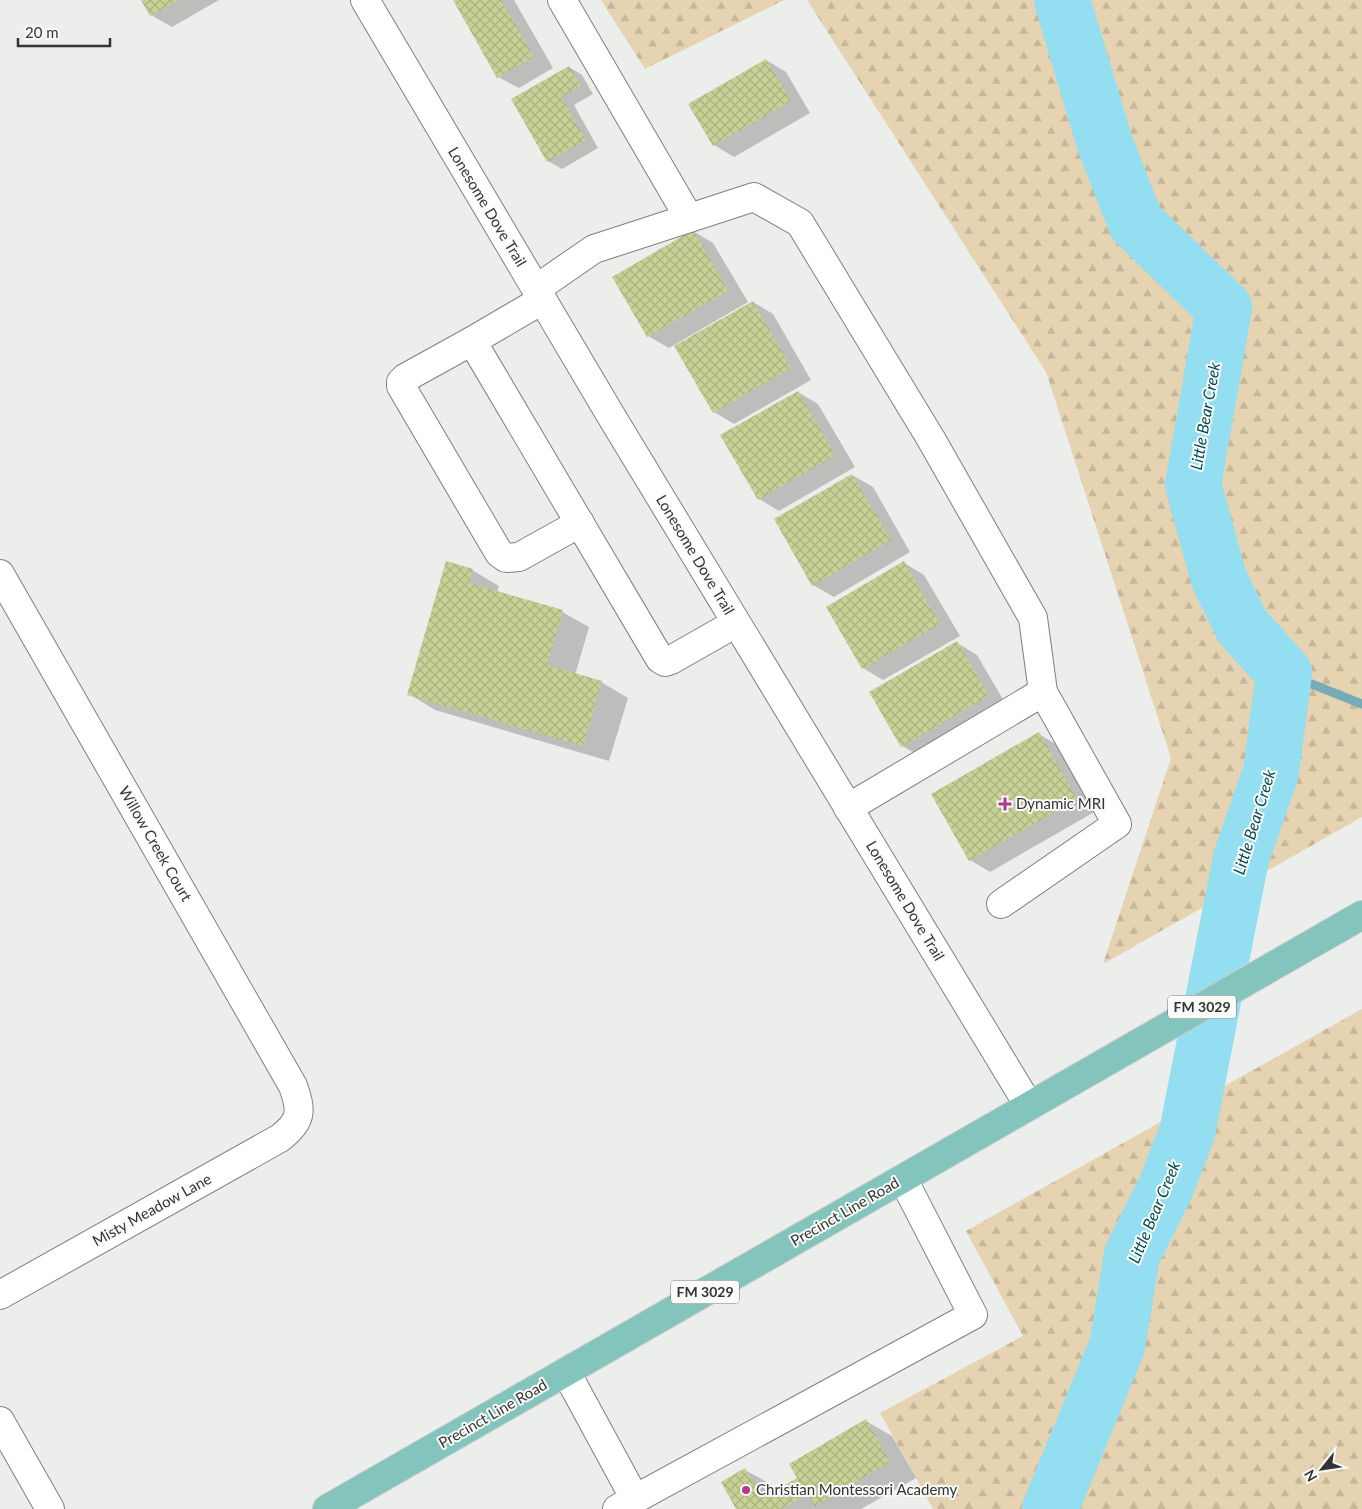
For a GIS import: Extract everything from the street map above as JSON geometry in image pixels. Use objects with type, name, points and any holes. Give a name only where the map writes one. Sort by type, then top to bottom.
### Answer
[{"type":"main road","name":"Precinct Line Road","points":[[327,1509],[1362,915]]},
{"type":"street","name":"Lonesome Dove Trail","points":[[365,0],[736,623],[1030,1106]]},
{"type":"street","points":[[562,0],[689,218]]},
{"type":"street","points":[[580,523],[519,557],[506,558],[499,553],[401,386],[402,382],[405,378],[472,341],[539,295],[594,249],[754,198],[800,223],[931,439],[1033,618],[1043,692],[1116,824],[1001,904]]},
{"type":"street","points":[[472,341],[660,659],[666,662],[672,660],[736,623]]},
{"type":"street","name":"Willow Creek Court","points":[[0,574],[293,1086],[299,1104],[299,1118]]},
{"type":"street","points":[[848,808],[1043,692]]},
{"type":"street","name":"Misty Meadow Lane","points":[[0,1295],[280,1138],[292,1129],[299,1118]]},
{"type":"street","points":[[566,1372],[626,1504],[973,1315],[903,1179]]},
{"type":"street","points":[[0,1421],[50,1509]]},
{"type":"green space","points":[[601,0],[784,0],[645,69]]},
{"type":"green space","points":[[807,0],[1362,0],[1362,817],[1103,964],[1171,758],[1046,372]]},
{"type":"green space","points":[[1362,1009],[1362,1509],[933,1509],[880,1413],[1023,1336],[966,1231]]},
{"type":"building","points":[[141,0],[179,0],[150,16]]},
{"type":"building","points":[[453,0],[501,0],[534,57],[497,78]]},
{"type":"building","points":[[766,59],[791,101],[713,146],[688,104]]},
{"type":"building","points":[[569,66],[581,86],[561,97],[586,140],[547,162],[511,99]]},
{"type":"building","points":[[693,230],[728,291],[647,337],[612,277]]},
{"type":"building","points":[[753,301],[791,368],[713,413],[674,346]]},
{"type":"building","points":[[798,391],[835,455],[758,500],[720,435]]},
{"type":"building","points":[[852,474],[891,540],[812,586],[774,519]]},
{"type":"building","points":[[446,561],[473,569],[469,583],[563,610],[547,665],[602,681],[583,746],[407,695]]},
{"type":"building","points":[[904,561],[940,624],[862,669],[826,607]]},
{"type":"building","points":[[957,641],[989,696],[901,747],[869,692]]},
{"type":"building","points":[[1039,732],[1077,799],[969,861],[931,794]]},
{"type":"building","points":[[866,1419],[890,1462],[815,1506],[808,1494],[782,1509],[736,1509],[721,1482],[745,1468],[762,1498],[797,1478],[789,1464]]},
{"type":"waterway","name":"Little Bear Creek","points":[[1050,1509],[1117,1346],[1132,1255],[1165,1189],[1187,1133],[1241,858],[1271,772],[1284,673],[1242,626],[1219,579],[1193,485],[1224,308],[1136,223],[1105,144],[1062,0]]},
{"type":"waterway","points":[[1284,673],[1362,704]]},
{"type":"place","name":"Dynamic MRI","points":[[1005,804]]},
{"type":"place","name":"Christian Montessori Academy","points":[[746,1490]]}]
